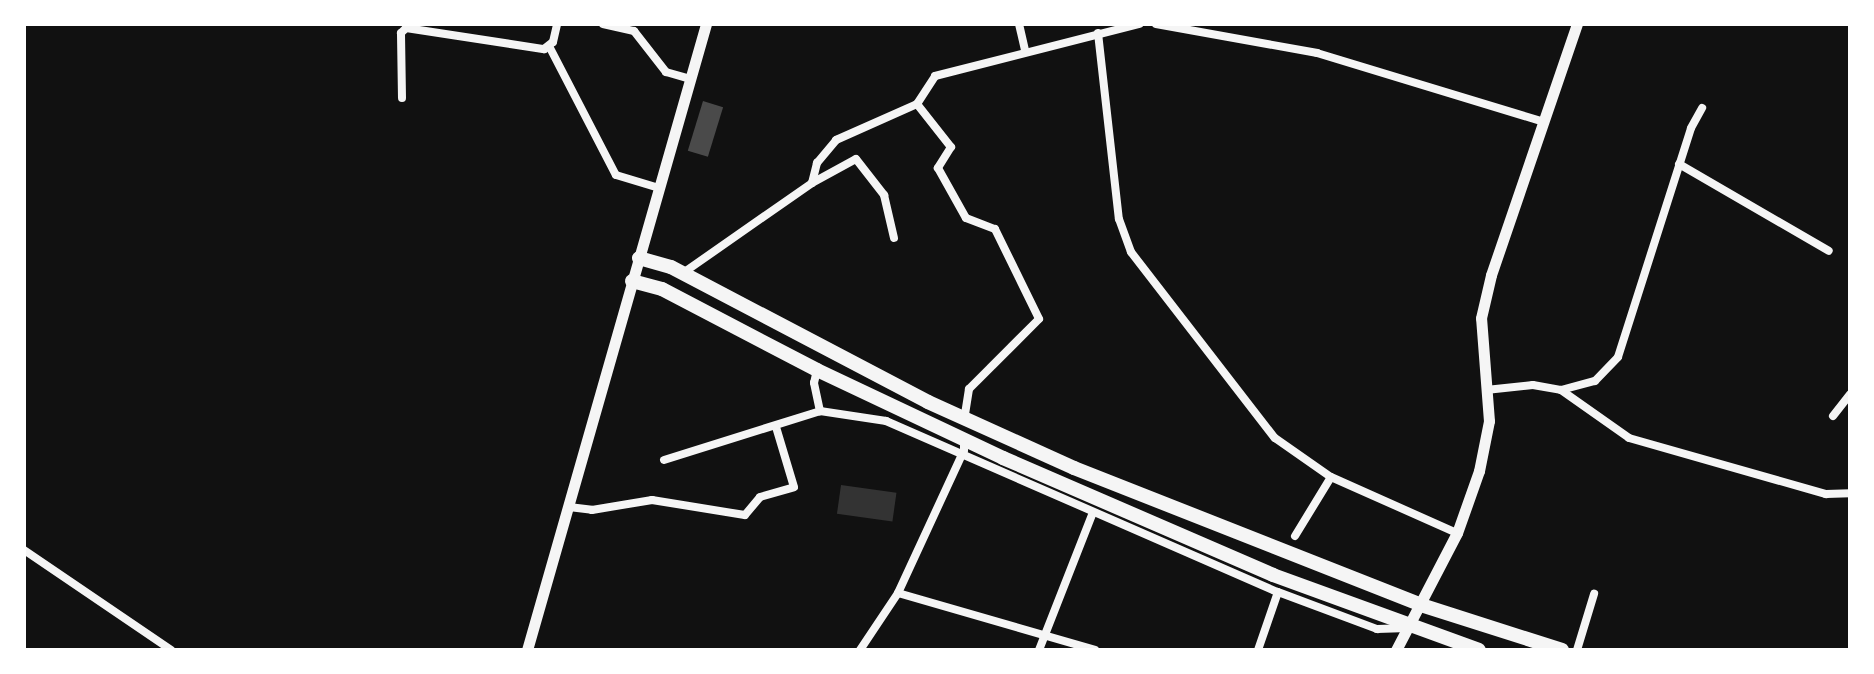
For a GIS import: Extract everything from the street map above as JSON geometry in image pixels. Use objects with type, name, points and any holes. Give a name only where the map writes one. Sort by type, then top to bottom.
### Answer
[{"type":"main road","points":[[639,258],[683,273],[964,419],[1421,605],[1562,650]]},
{"type":"main road","points":[[632,281],[662,289],[817,370],[964,439],[1408,628],[1479,650]]},
{"type":"street","points":[[557,24],[549,46],[616,175],[659,188]]},
{"type":"street","points":[[603,24],[634,31],[666,72],[690,79]]},
{"type":"street","points":[[527,650],[706,24]]},
{"type":"street","points":[[1019,24],[1025,50]]},
{"type":"street","points":[[812,183],[817,163],[836,140],[917,104],[935,76],[1025,50],[1139,24]]},
{"type":"street","points":[[1156,24],[1317,53],[1544,122]]},
{"type":"street","points":[[1396,650],[1457,533],[1484,446],[1489,421],[1484,304],[1577,24]]},
{"type":"street","points":[[402,98],[401,33],[406,28],[539,49],[549,46]]},
{"type":"street","points":[[1098,33],[1119,219],[1131,252],[1254,417],[1275,438],[1331,477],[1457,533]]},
{"type":"street","points":[[917,104],[951,147],[938,168],[966,218],[995,229],[1039,319],[969,389],[964,419]]},
{"type":"street","points":[[1486,390],[1533,385],[1561,390],[1595,381],[1618,357],[1679,164],[1702,108]]},
{"type":"street","points":[[683,273],[812,183],[856,159],[884,195],[894,238]]},
{"type":"street","points":[[1679,164],[1829,251]]},
{"type":"street","points":[[817,370],[814,383],[820,411]]},
{"type":"street","points":[[1561,390],[1629,438],[1826,494],[1850,493]]},
{"type":"street","points":[[1833,416],[1850,394]]},
{"type":"street","points":[[664,460],[820,411],[886,421],[960,457],[1278,592],[1377,629],[1408,628]]},
{"type":"street","points":[[569,507],[592,510],[652,500],[745,515],[760,497],[794,487],[776,427]]},
{"type":"street","points":[[860,650],[898,593],[960,457],[964,439]]},
{"type":"street","points":[[1295,536],[1331,477]]},
{"type":"street","points":[[1039,650],[1093,512]]},
{"type":"street","points":[[24,550],[171,650]]},
{"type":"street","points":[[1258,650],[1278,592]]},
{"type":"street","points":[[898,593],[1095,650]]},
{"type":"street","points":[[1577,650],[1594,594]]},
{"type":"shaded area","points":[[841,485],[896,493],[892,522],[837,514]]},
{"type":"building","points":[[703,101],[723,107],[708,157],[688,151]]}]
